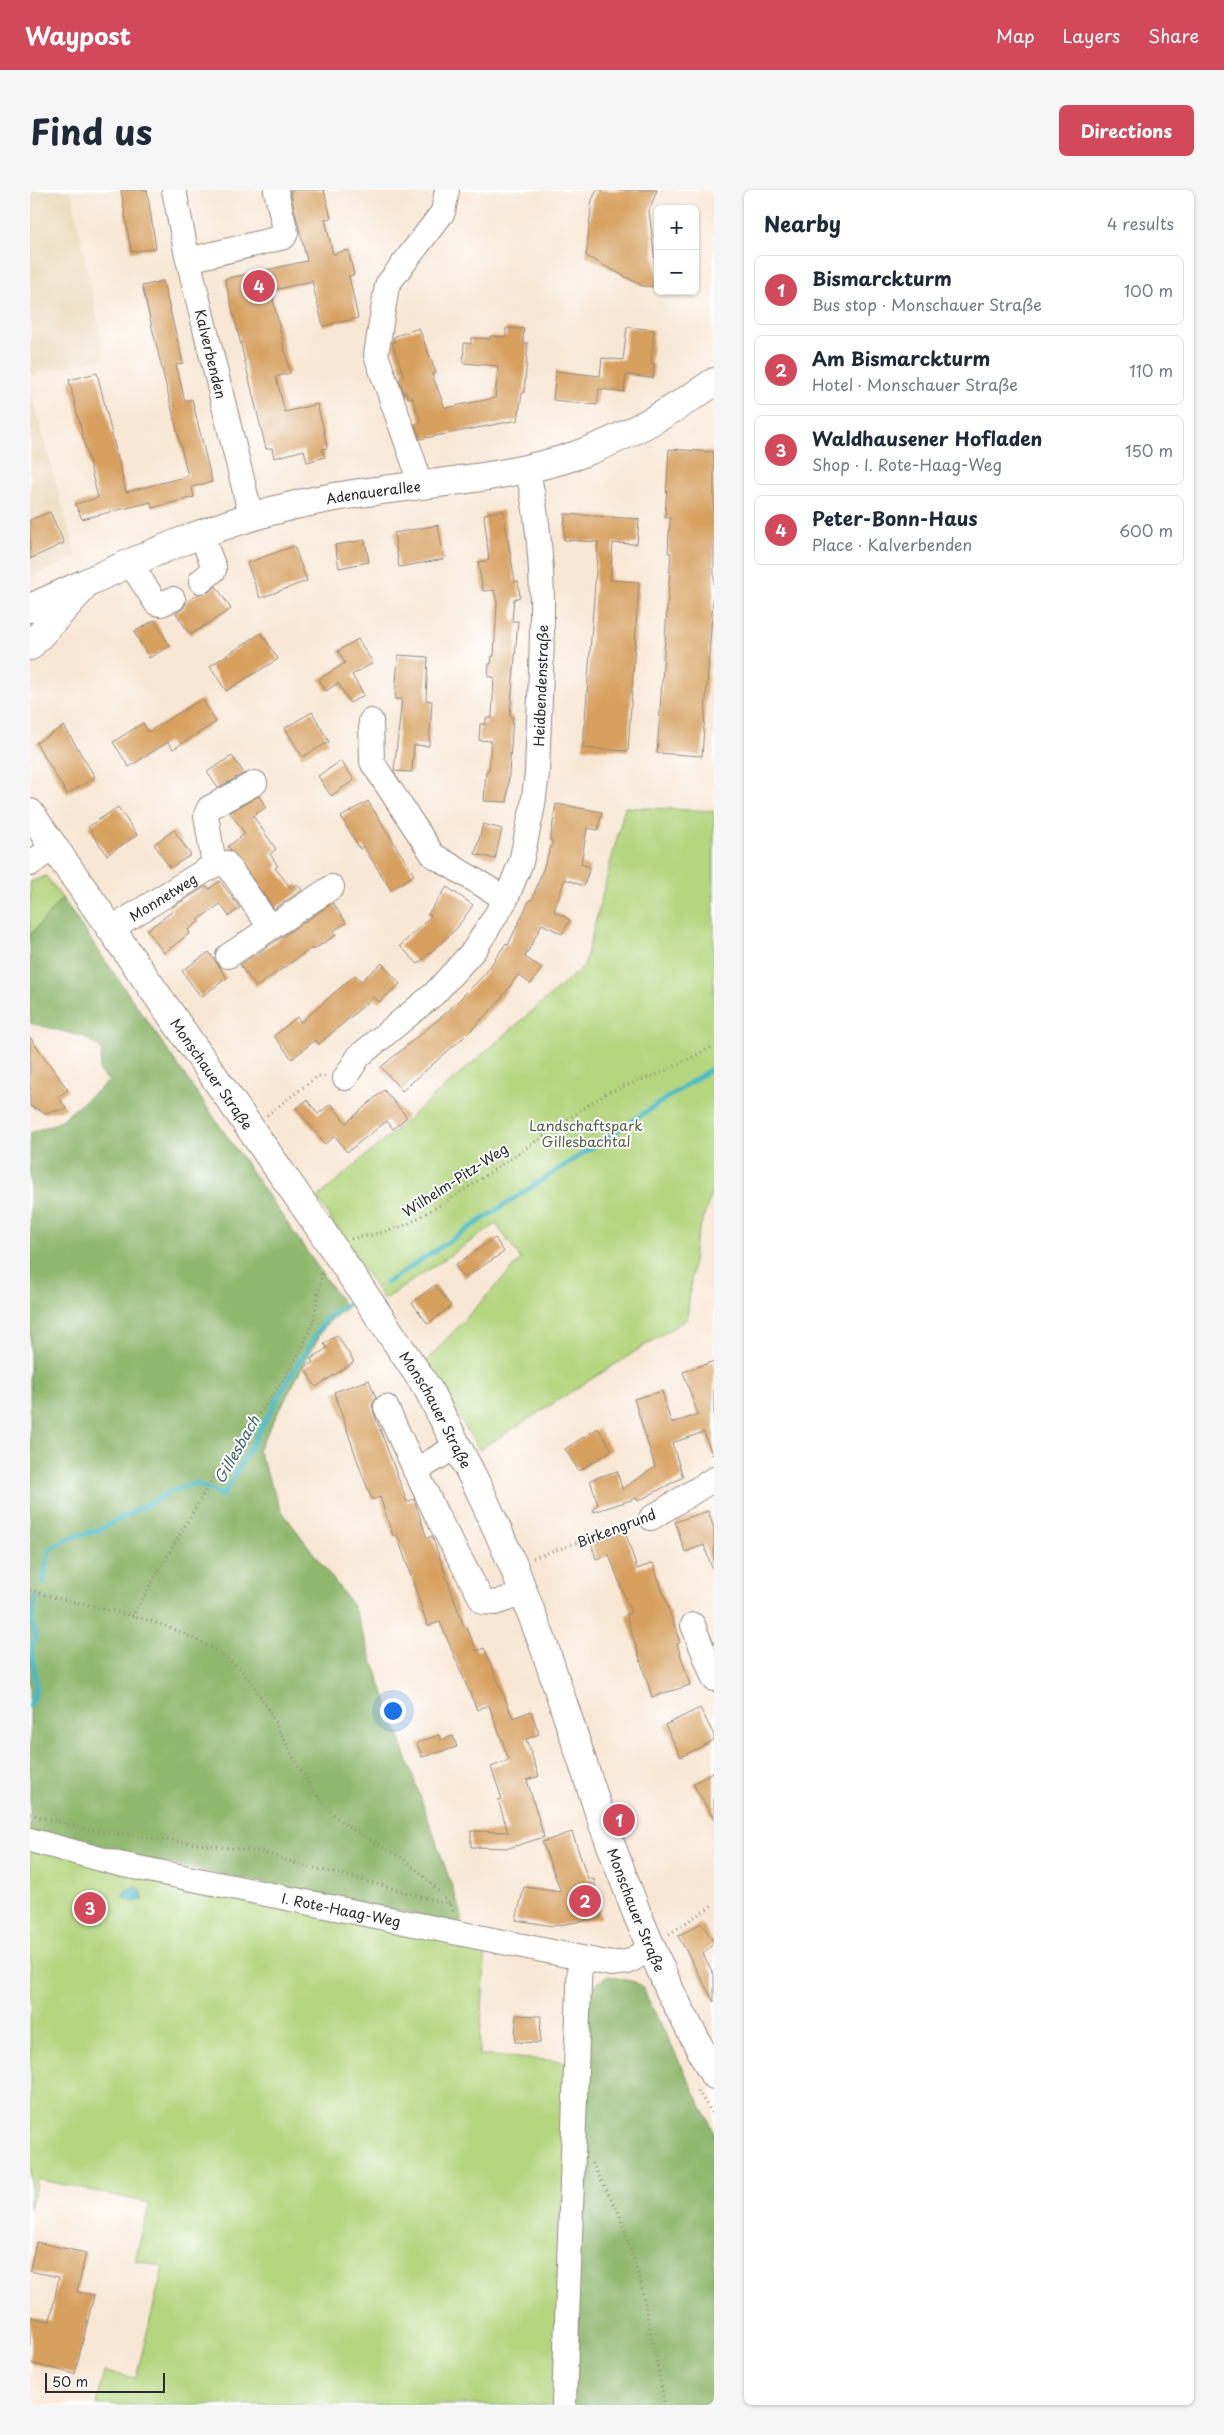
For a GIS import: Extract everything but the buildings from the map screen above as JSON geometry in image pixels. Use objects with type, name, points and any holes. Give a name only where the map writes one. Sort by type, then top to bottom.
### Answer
[{"type":"main road","name":"Adenauerallee","points":[[30,608],[130,563],[200,534],[251,516],[300,504],[527,468],[576,455],[626,435],[673,410],[714,382]]},
{"type":"main road","points":[[30,646],[89,582]]},
{"type":"main road","name":"Monschauer Straße","points":[[30,812],[111,929],[329,1257],[428,1389],[480,1491],[513,1565],[544,1649],[603,1824],[651,1948],[690,2032],[714,2075]]},
{"type":"street","name":"Kalverbenden","points":[[174,190],[188,260],[251,516]]},
{"type":"street","points":[[417,485],[416,466],[376,355],[387,285],[443,212],[447,190]]},
{"type":"street","points":[[188,260],[284,237],[286,233],[276,191]]},
{"type":"street","name":"Heidbendenstraße","points":[[345,1078],[359,1056],[434,994],[474,950],[506,900],[521,862],[533,805],[537,773],[543,570],[537,508],[527,468]]},
{"type":"street","points":[[200,534],[214,566],[214,570],[201,581]]},
{"type":"street","points":[[130,563],[156,603],[161,604],[173,600]]},
{"type":"street","points":[[371,721],[372,762],[433,855],[506,900]]},
{"type":"street","points":[[254,783],[209,808],[206,815],[214,865],[226,863],[270,927]]},
{"type":"street","points":[[30,864],[53,847]]},
{"type":"street","name":"Monnetweg","points":[[111,929],[214,865]]},
{"type":"street","points":[[228,956],[332,888]]},
{"type":"street","points":[[386,1407],[415,1471],[484,1602],[495,1604],[524,1593]]},
{"type":"street","points":[[415,1471],[458,1446]]},
{"type":"street","name":"Birkengrund","points":[[651,1518],[714,1479]]},
{"type":"street","points":[[694,1625],[712,1665]]},
{"type":"street","name":"I. Rote-Haag-Weg","points":[[30,1840],[119,1864],[611,1964],[628,1962],[651,1948]]},
{"type":"street","points":[[564,2405],[580,1958]]},
{"type":"path","name":"Wilhelm-Pitz-Weg","points":[[329,1257],[347,1240],[389,1231],[408,1224],[460,1193],[608,1092],[680,1064],[714,1046]]},
{"type":"path","points":[[272,1112],[318,1076],[345,1078]]},
{"type":"path","points":[[132,1616],[211,1481],[302,1349],[313,1322],[329,1257]]},
{"type":"path","name":"Birkengrund","points":[[513,1565],[651,1518]]},
{"type":"path","points":[[30,1591],[164,1625],[214,1648],[244,1672],[265,1702],[286,1746],[310,1786],[334,1815],[359,1834],[400,1857],[418,1870],[452,1906],[348,1876],[304,1866],[262,1852],[89,1830],[30,1814]]},
{"type":"path","points":[[651,1948],[714,1904]]},
{"type":"path","points":[[83,1920],[95,1922],[99,1905],[109,1907]]},
{"type":"path","points":[[589,2158],[619,2213],[640,2280],[665,2405]]},
{"type":"shaded area","points":[[30,190],[71,190],[105,357],[30,375]]},
{"type":"shaded area","points":[[30,391],[77,558],[30,577]]},
{"type":"green space","name":"Landschaftspark Gillesbachtal","points":[[625,807],[714,811],[714,1186],[695,1243],[687,1319],[479,1450],[425,1362],[521,1259],[496,1224],[384,1300],[317,1198],[584,966]]},
{"type":"green space","points":[[46,876],[62,898],[30,936],[30,882]]},
{"type":"green space","points":[[62,898],[346,1308],[325,1325],[258,1450],[281,1510],[353,1606],[461,1912],[462,1924],[30,1835],[30,1133],[59,1122],[109,1081],[99,1072],[102,1050],[85,1037],[30,1023],[30,936]]},
{"type":"green space","points":[[30,1845],[486,1948],[479,2055],[571,2062],[559,2405],[97,2405],[104,2372],[136,2378],[163,2267],[135,2260],[150,2203],[37,2179],[30,2209]],"holes":[[[134,1887],[141,1890],[143,1900],[126,1890]]]},
{"type":"green space","points":[[608,1976],[635,1982],[642,1987],[714,2131],[714,2405],[562,2405],[585,2000],[593,1986]]},
{"type":"water","points":[[134,1887],[141,1890],[143,1900],[133,1902],[123,1897],[126,1890]]},
{"type":"waterway","name":"Gillesbach","points":[[386,1283],[714,1067]]},
{"type":"waterway","name":"Gillesbach","points":[[43,1583],[49,1550],[70,1538],[99,1530],[170,1492],[195,1483],[223,1496],[283,1389],[324,1321],[339,1308],[347,1305]]},
{"type":"waterway","name":"Gillesbach","points":[[30,1706],[34,1698],[36,1682],[32,1650],[36,1635],[32,1620],[36,1596]]},
{"type":"place","name":"Peter-Bonn-Haus","points":[[259,286]]},
{"type":"place","name":"Bismarckturm","points":[[619,1820]]},
{"type":"place","name":"Am Bismarckturm","points":[[585,1901]]},
{"type":"place","name":"Waldhausener Hofladen","points":[[90,1908]]}]
